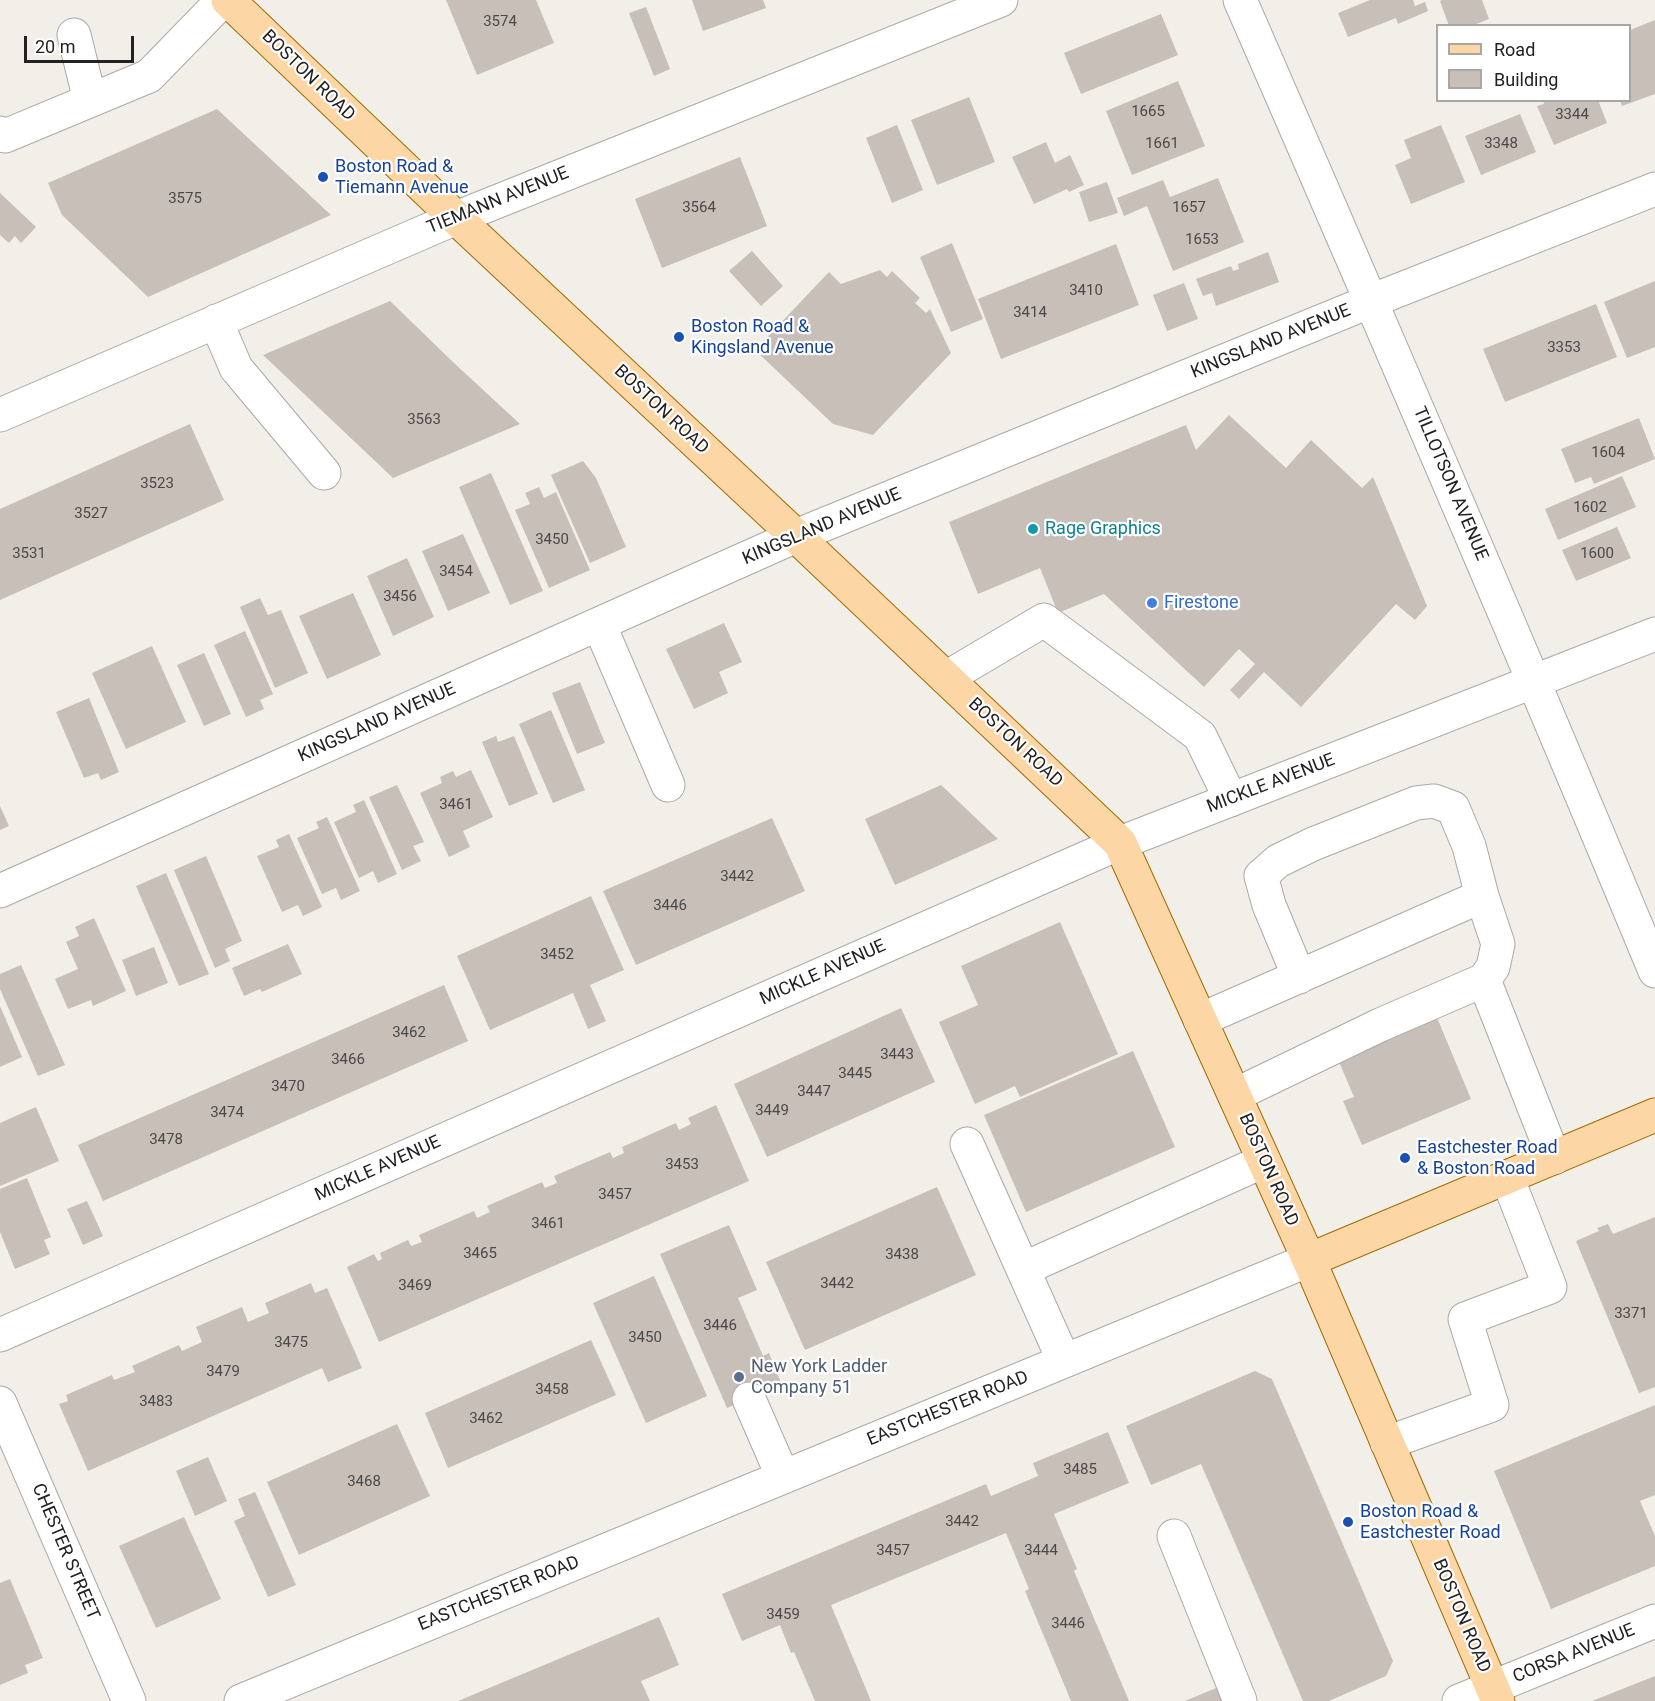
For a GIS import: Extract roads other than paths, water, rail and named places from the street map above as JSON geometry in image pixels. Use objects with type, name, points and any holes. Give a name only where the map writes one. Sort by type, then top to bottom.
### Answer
[{"type":"main road","name":"BOSTON ROAD","points":[[226,0],[1120,843],[1309,1260],[1495,1694]]},
{"type":"main road","name":"EASTCHESTER ROAD","points":[[1309,1260],[1655,1115]]},
{"type":"street","points":[[0,133],[5,136],[149,76],[226,0]]},
{"type":"street","name":"TIEMANN AVENUE","points":[[0,415],[456,218],[1001,0]]},
{"type":"street","name":"TILLOTSON AVENUE","points":[[1240,0],[1535,682],[1655,971]]},
{"type":"street","points":[[74,35],[90,100]]},
{"type":"street","name":"KINGSLAND AVENUE","points":[[0,891],[796,536],[1371,301],[1655,189]]},
{"type":"street","points":[[216,321],[236,369],[324,473]]},
{"type":"street","points":[[946,678],[1044,620],[1200,736],[1231,800]]},
{"type":"street","points":[[599,624],[668,784]]},
{"type":"street","name":"MICKLE AVENUE","points":[[0,1335],[1120,843],[1655,634]]},
{"type":"street","points":[[1235,1095],[1380,1025],[1484,980],[1493,967],[1498,944],[1469,846],[1453,808],[1434,801],[1416,802],[1313,844],[1278,861],[1261,876],[1269,906],[1299,977]]},
{"type":"street","points":[[1200,1020],[1482,896]]},
{"type":"street","points":[[1484,980],[1554,1158]]},
{"type":"street","points":[[967,1144],[1064,1361]]},
{"type":"street","points":[[1023,1269],[1264,1161]]},
{"type":"street","points":[[1387,1443],[1492,1405],[1465,1319],[1550,1287],[1507,1177]]},
{"type":"street","name":"EASTCHESTER ROAD","points":[[241,1701],[1309,1260]]},
{"type":"street","points":[[749,1399],[783,1477]]},
{"type":"street","name":"CHESTER STREET","points":[[0,1402],[129,1701]]},
{"type":"street","points":[[1174,1536],[1240,1701]]},
{"type":"street","name":"CORSA AVENUE","points":[[1459,1701],[1495,1694],[1655,1621]]},
{"type":"place","name":"Boston Road & Tiemann Avenue","points":[[323,177]]},
{"type":"place","name":"Boston Road & Kingsland Avenue","points":[[679,337]]},
{"type":"place","name":"Rage Graphics","points":[[1033,529]]},
{"type":"place","name":"Firestone","points":[[1152,603]]},
{"type":"place","name":"Eastchester Road & Boston Road","points":[[1405,1158]]},
{"type":"place","name":"New York Ladder Company 51","points":[[739,1377]]},
{"type":"place","name":"Boston Road & Eastchester Road","points":[[1348,1522]]}]
